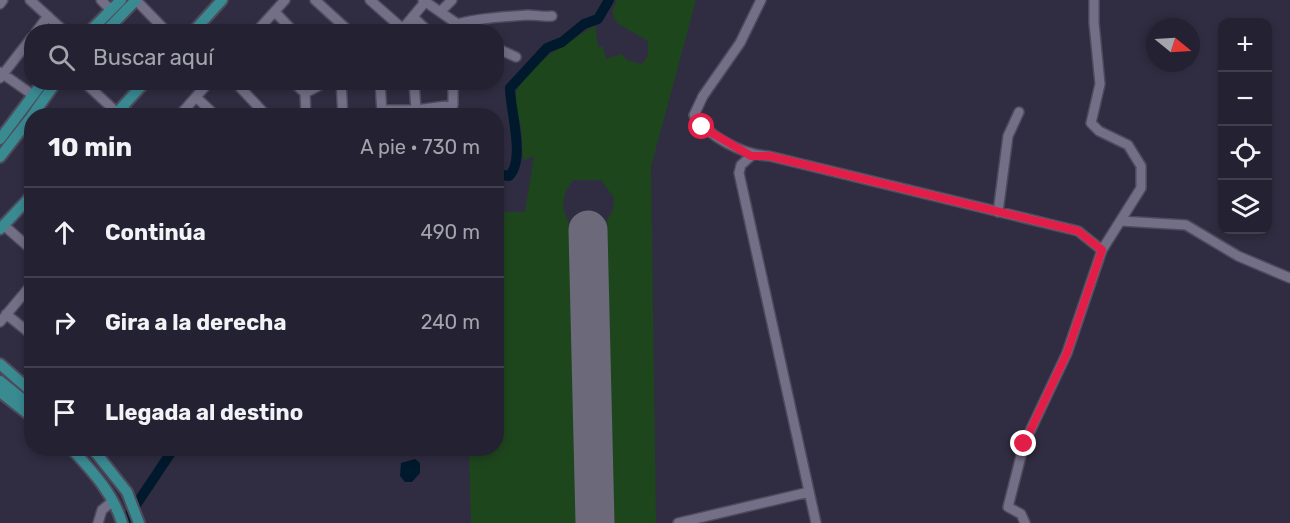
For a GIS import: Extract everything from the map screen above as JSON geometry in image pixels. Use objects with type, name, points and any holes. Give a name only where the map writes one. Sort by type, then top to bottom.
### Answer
[{"type":"main road","points":[[97,24],[121,0]]},
{"type":"main road","points":[[113,24],[136,0]]},
{"type":"main road","points":[[191,24],[213,0]]},
{"type":"main road","points":[[204,24],[222,0]]},
{"type":"main road","points":[[0,138],[37,90]]},
{"type":"main road","points":[[38,108],[50,90]]},
{"type":"main road","points":[[116,108],[130,90]]},
{"type":"main road","points":[[117,108],[136,90]]},
{"type":"main road","points":[[34,108],[40,105]]},
{"type":"main road","points":[[15,118],[24,113]]},
{"type":"main road","points":[[0,158],[24,134]]},
{"type":"main road","points":[[0,238],[4,229],[24,205]]},
{"type":"main road","points":[[4,229],[24,211]]},
{"type":"main road","points":[[0,364],[24,381]]},
{"type":"main road","points":[[0,371],[24,391]]},
{"type":"main road","points":[[0,381],[24,400]]},
{"type":"main road","points":[[0,392],[6,402],[24,412]]},
{"type":"main road","points":[[78,456],[137,522]]},
{"type":"main road","points":[[87,456],[108,480],[122,505]]},
{"type":"main road","points":[[99,456],[116,476],[122,505],[122,523]]},
{"type":"street","points":[[30,0],[56,24]]},
{"type":"street","points":[[101,0],[111,10]]},
{"type":"street","points":[[136,0],[159,24]]},
{"type":"street","points":[[263,24],[285,0]]},
{"type":"street","points":[[370,0],[395,24]]},
{"type":"street","points":[[440,12],[452,0]]},
{"type":"street","points":[[761,0],[740,43],[703,96],[694,115],[702,127],[751,156],[769,156],[1078,231],[1102,250]]},
{"type":"street","points":[[1025,523],[1021,514],[1008,507],[1024,444],[1067,353],[1102,250],[1141,188],[1141,166],[1128,145],[1100,131],[1091,123],[1100,84],[1094,0]]},
{"type":"street","points":[[407,24],[424,1],[458,24],[470,20],[486,21],[530,15],[552,16]]},
{"type":"street","points":[[322,2],[343,24]]},
{"type":"street","points":[[274,12],[286,24]]},
{"type":"street","points":[[42,24],[48,16]]},
{"type":"street","points":[[413,17],[420,24]]},
{"type":"street","points":[[24,47],[1,74],[24,89]]},
{"type":"street","points":[[504,52],[516,57]]},
{"type":"street","points":[[25,90],[33,95]]},
{"type":"street","points":[[92,90],[111,108]]},
{"type":"street","points":[[186,108],[202,90]]},
{"type":"street","points":[[243,90],[259,108]]},
{"type":"street","points":[[302,90],[305,93],[306,108]]},
{"type":"street","points":[[305,93],[311,90]]},
{"type":"street","points":[[341,90],[343,108]]},
{"type":"street","points":[[381,90],[382,108]]},
{"type":"street","points":[[415,90],[416,108]]},
{"type":"street","points":[[431,108],[453,105],[453,90]]},
{"type":"street","points":[[196,97],[208,108]]},
{"type":"street","points":[[998,212],[1008,136],[1019,112]]},
{"type":"street","points":[[751,156],[741,165],[739,173],[816,523]]},
{"type":"street","points":[[1121,221],[1186,225],[1238,256],[1290,278]]},
{"type":"street","points":[[4,229],[24,244]]},
{"type":"street","points":[[24,293],[3,318],[24,330]]},
{"type":"street","points":[[678,523],[809,492]]},
{"type":"street","points":[[98,523],[102,510],[122,505]]},
{"type":"green space","points":[[617,0],[696,0],[651,167],[656,523],[612,523],[605,224],[613,210],[614,198],[601,180],[573,180],[564,197],[564,207],[570,225],[577,523],[471,523],[469,456],[504,456],[504,212],[525,212],[534,156],[524,160],[522,136],[515,104],[518,88],[535,66],[595,25],[598,47],[603,47],[606,59],[622,54],[627,60],[642,64],[648,56],[648,41],[617,23],[612,12]]},
{"type":"water","points":[[415,459],[420,463],[420,473],[412,482],[405,482],[400,476],[401,463]]},
{"type":"waterway","points":[[504,175],[509,176],[514,169],[517,147],[510,88],[547,48],[562,42],[584,24],[598,19],[609,0]]},
{"type":"waterway","points":[[124,523],[169,456]]},
{"type":"runway","points":[[588,230],[595,523]]},
{"type":"route","points":[[702,127],[751,156],[769,156],[1078,231],[1102,250],[1067,353],[1024,444]]}]
